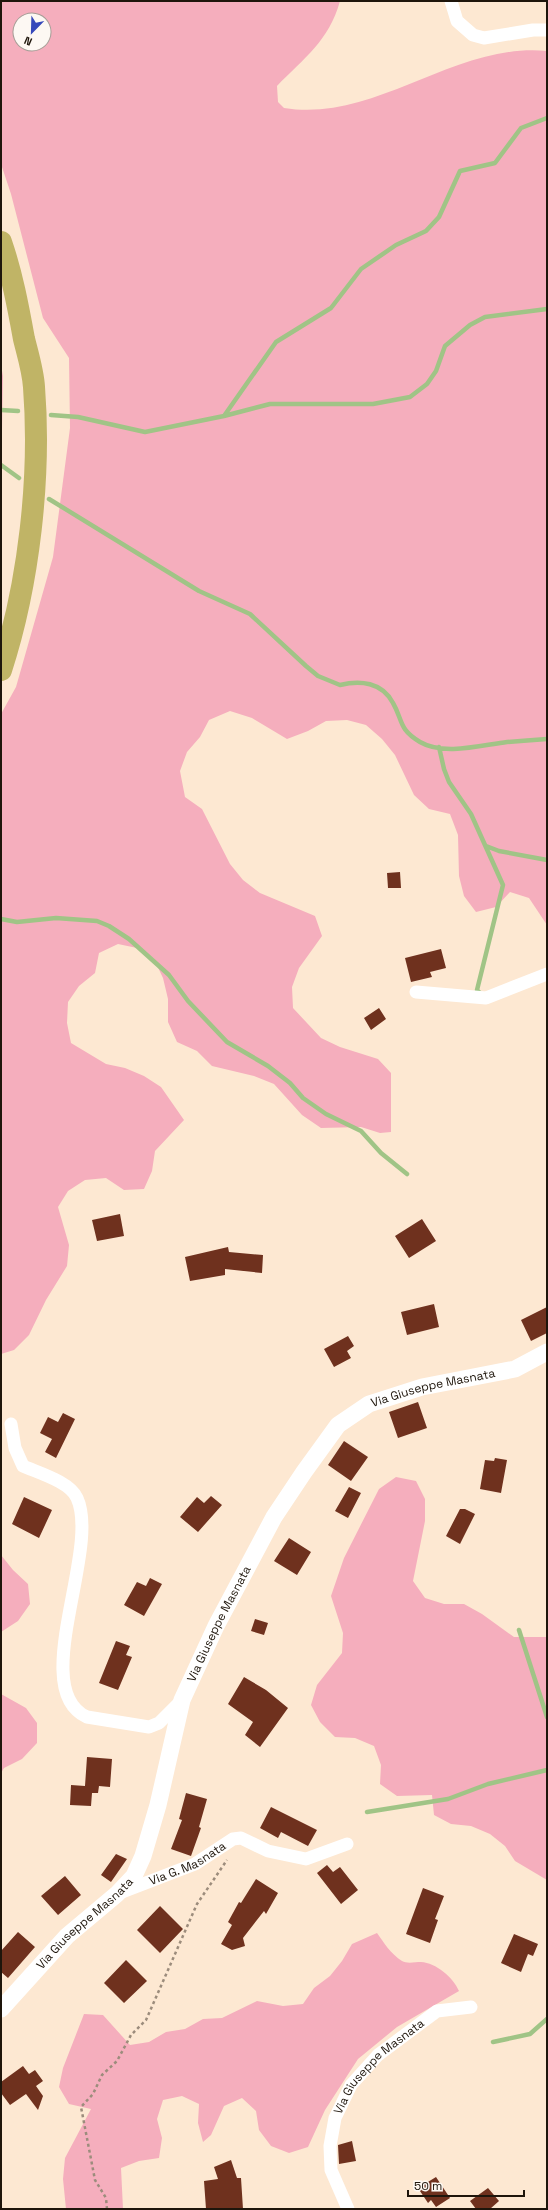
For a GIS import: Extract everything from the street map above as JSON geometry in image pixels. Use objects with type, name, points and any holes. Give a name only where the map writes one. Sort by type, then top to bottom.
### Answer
[{"type":"highway","points":[[1,242],[11,272],[34,386],[35,431],[34,487],[30,536],[12,635],[1,670]]},
{"type":"street","points":[[451,1],[457,21],[473,35],[484,38],[532,30],[547,30]]},
{"type":"street","points":[[416,992],[486,998],[547,974]]},
{"type":"street","name":"Via Giuseppe Masnata","points":[[1,2009],[67,1936],[117,1894],[134,1876],[143,1856],[158,1805],[182,1700],[219,1620],[274,1517],[338,1425],[368,1404],[422,1387],[515,1368],[547,1352]]},
{"type":"street","points":[[11,1424],[15,1448],[23,1466],[60,1481],[77,1497],[82,1520],[80,1558],[64,1641],[64,1681],[71,1704],[78,1713],[87,1718],[149,1727],[159,1723],[182,1700]]},
{"type":"street","name":"Via G. Masnata","points":[[117,1894],[195,1864],[233,1839],[241,1838],[268,1851],[306,1859],[347,1844]]},
{"type":"street","name":"Via Giuseppe Masnata","points":[[348,2209],[331,2170],[330,2146],[335,2118],[352,2085],[378,2054],[437,2011],[471,2007]]},
{"type":"path","points":[[107,2209],[106,2198],[95,2180],[81,2107],[93,2094],[102,2075],[117,2061],[131,2035],[146,2020],[197,1904],[215,1880],[241,1838]]},
{"type":"shaded area","points":[[1,1],[340,1],[335,15],[322,38],[306,57],[277,86],[278,102],[284,108],[318,109],[351,104],[383,94],[480,58],[513,51],[547,51],[547,925],[529,898],[510,892],[496,907],[476,912],[464,896],[459,876],[458,835],[450,814],[429,809],[414,795],[395,755],[382,739],[366,725],[347,720],[326,721],[308,731],[287,739],[252,718],[230,711],[209,720],[200,737],[187,752],[180,771],[185,797],[202,809],[230,864],[243,880],[260,893],[315,916],[322,936],[299,968],[292,987],[293,1008],[321,1038],[340,1047],[378,1059],[391,1073],[391,1132],[380,1133],[361,1127],[321,1128],[302,1115],[274,1084],[254,1076],[212,1066],[197,1051],[177,1042],[168,1022],[168,999],[163,978],[154,959],[137,948],[118,944],[99,953],[95,973],[79,986],[68,1002],[67,1023],[71,1043],[106,1064],[125,1068],[144,1076],[161,1087],[184,1120],[155,1151],[152,1171],[144,1189],[124,1190],[106,1178],[85,1180],[68,1191],[58,1207],[69,1245],[67,1266],[46,1300],[29,1335],[14,1350],[1,1354],[1,714],[16,687],[53,557],[70,428],[69,358],[43,318],[11,194],[1,164]]},
{"type":"shaded area","points":[[1,365],[3,376],[1,486]]},
{"type":"shaded area","points":[[396,1477],[416,1481],[425,1499],[425,1521],[413,1581],[425,1598],[444,1604],[464,1604],[482,1614],[514,1637],[547,1637],[547,1880],[515,1861],[505,1846],[490,1834],[471,1826],[451,1824],[434,1815],[432,1795],[397,1796],[380,1784],[381,1765],[374,1746],[355,1738],[335,1737],[320,1722],[311,1705],[317,1685],[342,1653],[343,1633],[331,1596],[344,1558],[379,1489]]},
{"type":"shaded area","points":[[1,1555],[13,1570],[28,1584],[30,1604],[18,1621],[1,1632]]},
{"type":"shaded area","points":[[1,1694],[26,1708],[37,1723],[37,1743],[22,1759],[4,1768],[1,1773]]},
{"type":"shaded area","points":[[377,1933],[391,1952],[402,1961],[409,1963],[427,1963],[438,1968],[453,1981],[459,1991],[397,2027],[358,2059],[325,2110],[308,2147],[289,2153],[271,2146],[259,2130],[256,2111],[242,2098],[224,2106],[211,2135],[203,2142],[198,2123],[199,2104],[182,2096],[163,2100],[157,2119],[162,2138],[159,2158],[139,2161],[121,2168],[123,2209],[66,2209],[63,2179],[65,2158],[91,2109],[69,2104],[59,2087],[63,2068],[84,2014],[103,2015],[130,2045],[149,2042],[166,2032],[185,2029],[203,2019],[222,2018],[257,2001],[283,2006],[303,2004],[314,1988],[330,1976],[342,1961],[352,1944]]},
{"type":"building","points":[[400,872],[401,888],[388,888],[387,873]]},
{"type":"building","points":[[441,949],[446,968],[430,972],[432,977],[411,982],[405,958]]},
{"type":"building","points":[[379,1008],[386,1019],[371,1030],[364,1018]]},
{"type":"building","points":[[120,1214],[124,1236],[97,1241],[92,1220]]},
{"type":"building","points":[[422,1219],[436,1241],[409,1258],[395,1236]]},
{"type":"building","points":[[228,1247],[229,1252],[263,1255],[262,1273],[225,1269],[225,1275],[190,1281],[185,1257]]},
{"type":"building","points":[[434,1304],[439,1327],[407,1335],[401,1312]]},
{"type":"building","points":[[547,1307],[547,1333],[531,1341],[521,1320]]},
{"type":"building","points":[[348,1336],[354,1346],[347,1351],[351,1358],[334,1367],[324,1349]]},
{"type":"building","points":[[418,1402],[427,1428],[398,1438],[389,1412]]},
{"type":"building","points":[[63,1413],[75,1419],[56,1458],[45,1452],[52,1439],[40,1433],[48,1417],[58,1422]]},
{"type":"building","points":[[344,1441],[368,1457],[351,1481],[328,1465]]},
{"type":"building","points":[[495,1458],[507,1460],[501,1493],[480,1489],[485,1460],[494,1461]]},
{"type":"building","points":[[349,1487],[361,1493],[348,1518],[335,1511]]},
{"type":"building","points":[[211,1496],[222,1505],[198,1532],[180,1517],[197,1497],[204,1503]]},
{"type":"building","points":[[24,1497],[52,1510],[39,1538],[12,1524]]},
{"type":"building","points":[[460,1509],[465,1509],[475,1514],[460,1544],[446,1536]]},
{"type":"building","points":[[289,1538],[311,1552],[297,1575],[274,1561]]},
{"type":"building","points":[[150,1578],[162,1584],[144,1616],[124,1605],[137,1582],[146,1586]]},
{"type":"building","points":[[255,1619],[268,1623],[264,1635],[251,1631]]},
{"type":"building","points":[[116,1641],[130,1646],[126,1655],[132,1657],[118,1690],[99,1683]]},
{"type":"building","points":[[244,1677],[266,1690],[288,1708],[260,1747],[245,1735],[253,1722],[228,1704]]},
{"type":"building","points":[[87,1757],[112,1759],[110,1787],[99,1786],[98,1793],[92,1793],[91,1806],[70,1805],[71,1785],[85,1786]]},
{"type":"building","points":[[186,1793],[207,1799],[199,1827],[201,1828],[191,1856],[171,1849],[182,1820],[179,1819]]},
{"type":"building","points":[[271,1807],[317,1830],[308,1846],[281,1832],[278,1838],[260,1828]]},
{"type":"building","points":[[116,1854],[127,1859],[111,1882],[101,1875]]},
{"type":"building","points":[[327,1865],[333,1872],[340,1867],[358,1890],[341,1904],[317,1873]]},
{"type":"building","points":[[65,1876],[81,1895],[58,1915],[41,1896]]},
{"type":"building","points":[[256,1879],[278,1893],[266,1914],[264,1911],[243,1938],[245,1946],[232,1950],[221,1944],[232,1925],[228,1922],[239,1902],[241,1903]]},
{"type":"building","points":[[423,1888],[444,1896],[435,1919],[438,1920],[430,1943],[406,1934]]},
{"type":"building","points":[[160,1906],[183,1929],[160,1953],[137,1930]]},
{"type":"building","points":[[18,1932],[35,1947],[8,1978],[1,1972],[1,1951]]},
{"type":"building","points":[[514,1934],[538,1944],[533,1956],[528,1954],[521,1972],[501,1963]]},
{"type":"building","points":[[126,1960],[147,1981],[124,2003],[104,1983]]},
{"type":"building","points":[[23,2066],[29,2074],[35,2070],[43,2081],[36,2086],[43,2096],[38,2110],[26,2094],[10,2105],[1,2093],[1,2082]]},
{"type":"building","points":[[352,2141],[356,2161],[339,2164],[338,2145]]},
{"type":"building","points":[[231,2160],[237,2178],[241,2178],[243,2209],[206,2209],[204,2181],[218,2179],[214,2167]]},
{"type":"building","points":[[436,2177],[450,2198],[436,2207],[431,2200],[428,2203],[418,2188]]},
{"type":"building","points":[[488,2188],[499,2201],[490,2209],[476,2209],[470,2201]]},
{"type":"waterway","points":[[224,416],[276,342],[331,308],[361,269],[396,245],[426,231],[439,217],[460,171],[495,163],[521,128],[547,118]]},
{"type":"waterway","points":[[51,415],[78,417],[145,432],[224,416],[270,404],[373,404],[410,397],[427,384],[436,371],[445,346],[470,325],[485,317],[547,309]]},
{"type":"waterway","points":[[1,410],[18,411]]},
{"type":"waterway","points":[[1,465],[19,478]]},
{"type":"waterway","points":[[49,499],[199,591],[250,614],[318,676],[340,685],[348,683],[363,683],[377,687],[383,691],[393,703],[404,728],[420,742],[430,746],[451,749],[547,739]]},
{"type":"waterway","points":[[439,747],[444,769],[449,782],[471,814],[503,885],[477,990],[481,994]]},
{"type":"waterway","points":[[486,846],[499,851],[547,860]]},
{"type":"waterway","points":[[1,919],[17,922],[56,918],[97,921],[109,926],[129,939],[169,975],[188,1001],[227,1042],[268,1066],[290,1083],[303,1098],[326,1114],[361,1131],[381,1153],[407,1174]]},
{"type":"waterway","points":[[519,1630],[547,1717]]},
{"type":"waterway","points":[[367,1812],[448,1799],[488,1784],[547,1770]]},
{"type":"waterway","points":[[493,2042],[530,2034],[547,2019]]}]
